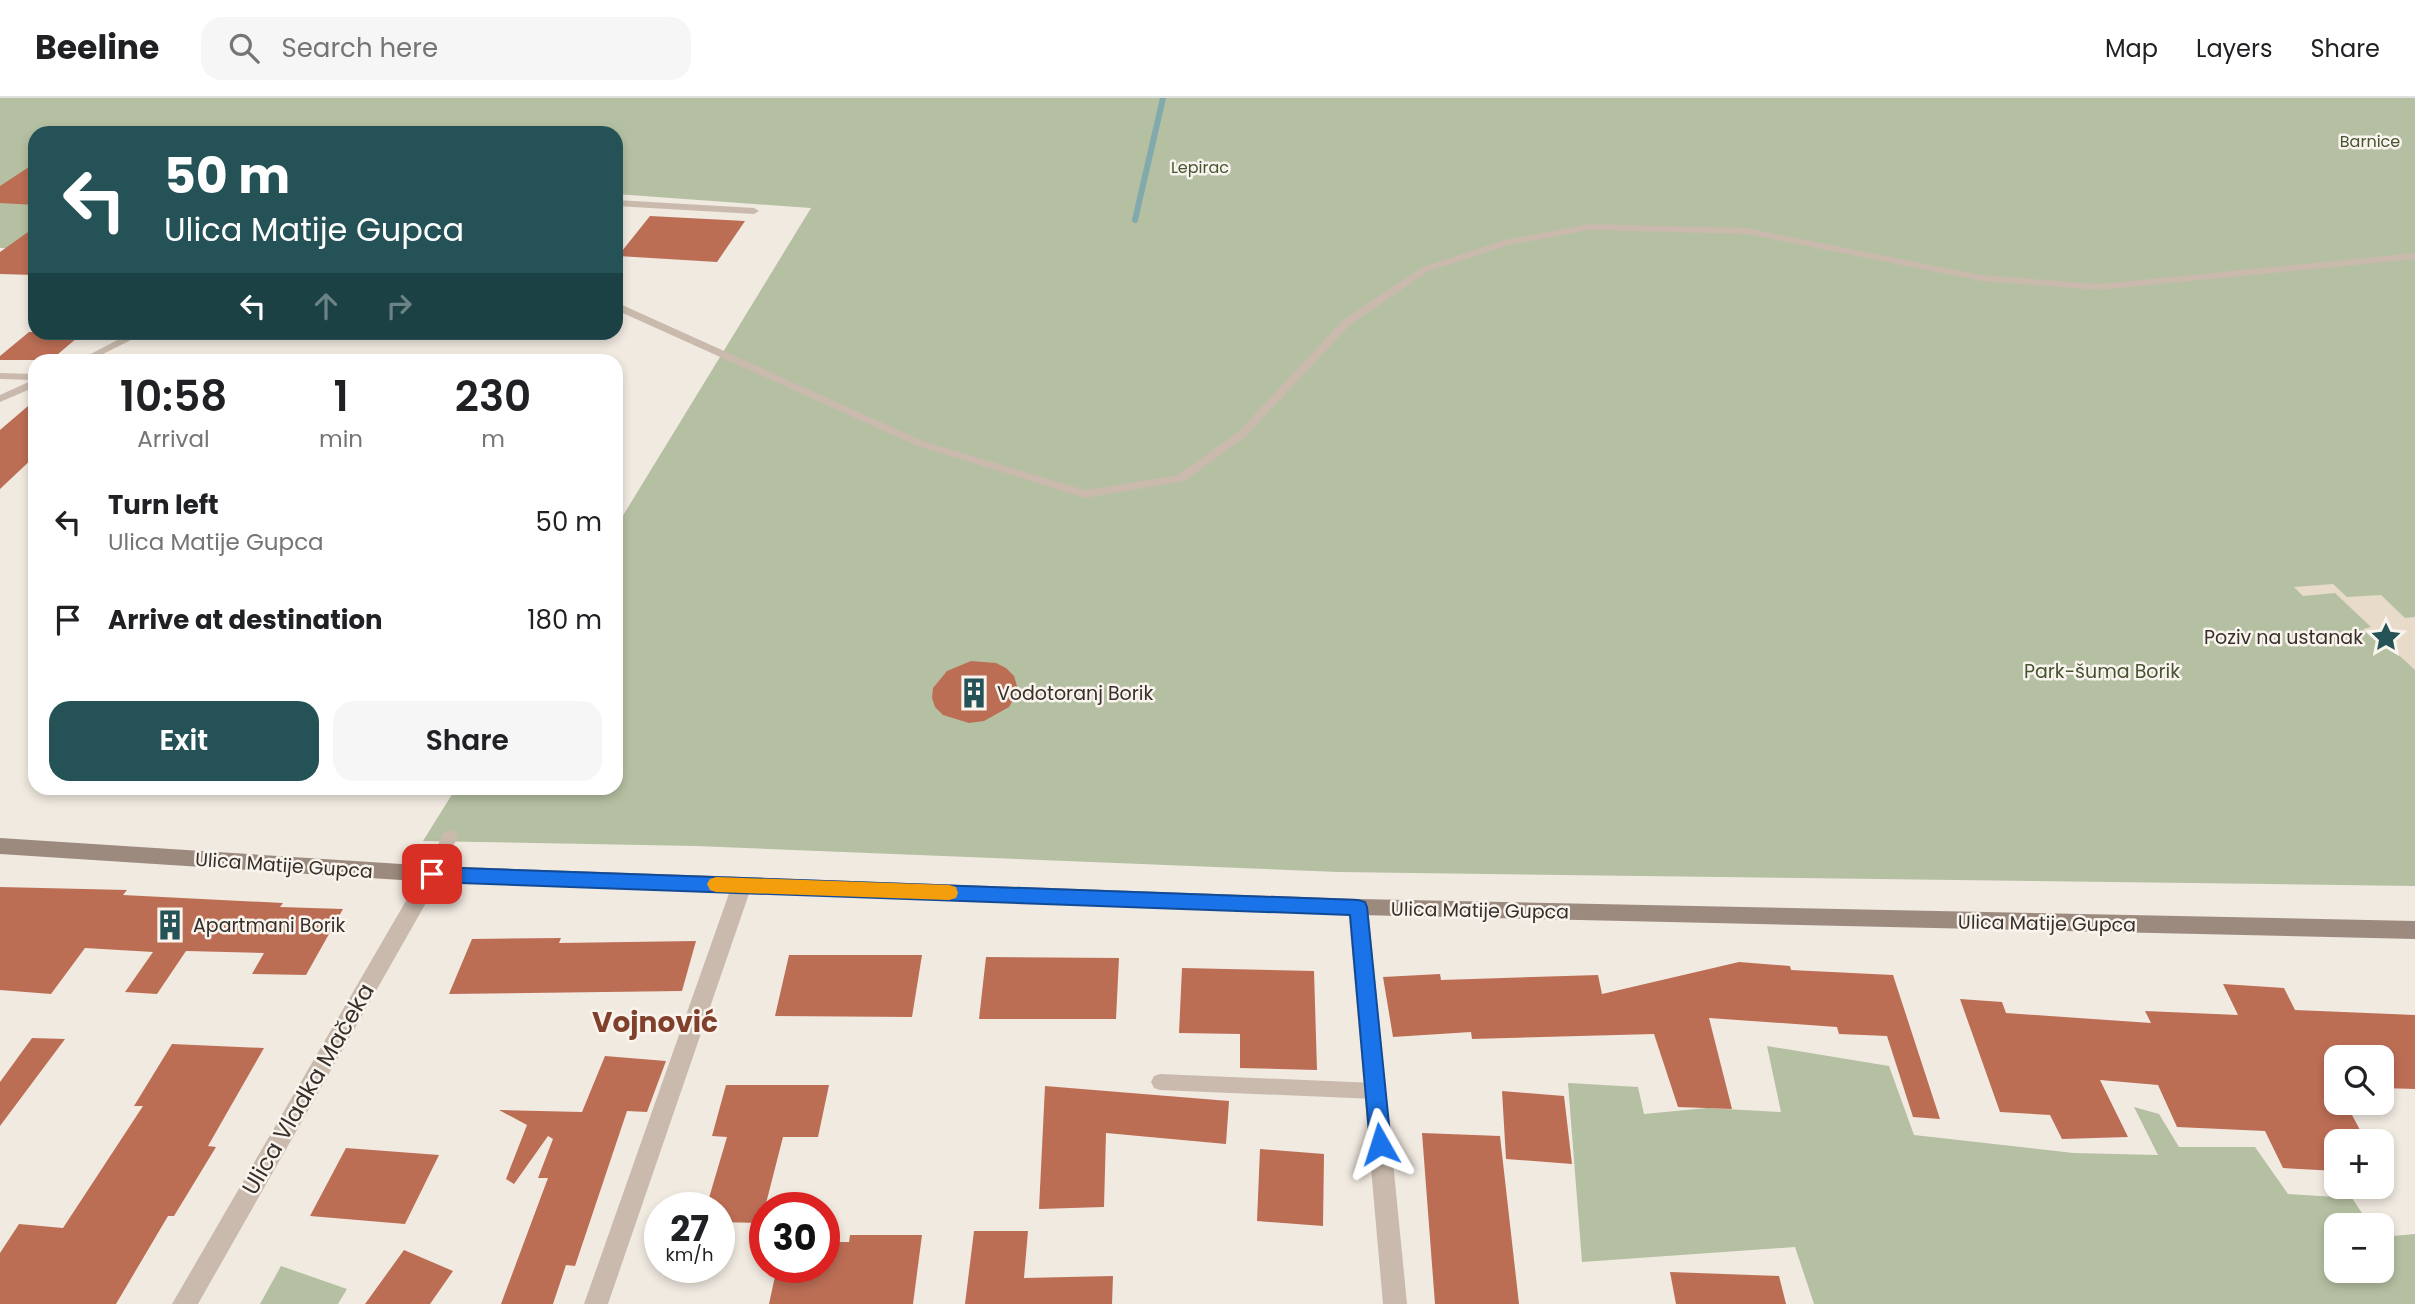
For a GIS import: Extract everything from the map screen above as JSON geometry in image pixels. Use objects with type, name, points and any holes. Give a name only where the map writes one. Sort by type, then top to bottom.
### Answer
[{"type":"street","name":"Ulica Matije Gupca","points":[[0,846],[432,874],[1358,907],[2415,930]]},
{"type":"street","name":"Ulica Vladka Mačeka","points":[[184,1304],[432,874]]},
{"type":"street","points":[[596,1304],[742,885]]},
{"type":"street","points":[[1358,907],[1395,1304]]},
{"type":"lane","points":[[623,203],[754,211]]},
{"type":"lane","points":[[623,309],[919,443],[1085,494],[1181,478],[1242,433],[1347,322],[1426,269],[1507,242],[1589,227],[1747,231],[1981,278],[2099,287],[2415,256]]},
{"type":"lane","points":[[96,354],[125,340]]},
{"type":"lane","points":[[0,376],[28,377]]},
{"type":"lane","points":[[0,399],[28,386]]},
{"type":"lane","points":[[432,874],[450,836]]},
{"type":"lane","points":[[1160,1082],[1375,1091]]},
{"type":"green space","points":[[0,98],[2415,98],[2415,886],[1338,872],[696,846],[423,841],[452,795],[623,795],[623,516],[811,208],[623,195],[623,126],[28,126],[28,249],[0,248]]},
{"type":"green space","points":[[1767,1046],[1889,1066],[1914,1135],[2073,1153],[2158,1155],[2134,1107],[2159,1114],[2179,1147],[2255,1147],[2288,1194],[2324,1196],[2324,1199],[2353,1199],[2362,1213],[2324,1213],[2324,1283],[2394,1283],[2394,1236],[2415,1234],[2415,1304],[1814,1304],[1795,1247],[1582,1262],[1568,1083],[1638,1087],[1644,1114],[1707,1108],[1781,1112]]},
{"type":"green space","points":[[281,1266],[347,1289],[338,1304],[260,1304]]},
{"type":"shaded area","points":[[2333,584],[2347,597],[2381,595],[2405,618],[2415,617],[2415,670],[2390,647],[2382,647],[2363,629],[2371,627],[2335,593],[2303,596],[2294,587]]},
{"type":"building","points":[[28,168],[28,205],[0,203],[0,186]]},
{"type":"building","points":[[650,216],[745,221],[717,262],[623,256],[623,250]]},
{"type":"building","points":[[28,232],[28,275],[0,274],[0,252]]},
{"type":"building","points":[[28,333],[28,340],[75,340],[58,354],[28,354],[28,360],[0,360],[0,356]]},
{"type":"building","points":[[28,406],[28,463],[0,489],[0,430]]},
{"type":"building","name":"Vodotoranj Borik","points":[[971,661],[996,663],[1006,668],[1014,676],[1017,686],[1009,707],[984,721],[969,723],[943,715],[935,707],[932,698],[933,688],[947,671]]},
{"type":"building","points":[[0,887],[127,890],[123,895],[283,903],[280,907],[343,909],[306,975],[252,974],[264,953],[186,951],[157,994],[125,992],[153,952],[85,948],[51,994],[0,990]]},
{"type":"building","points":[[561,938],[559,943],[696,941],[682,991],[449,994],[472,939]]},
{"type":"building","points":[[789,955],[922,955],[912,1017],[775,1016]]},
{"type":"building","points":[[986,957],[1119,958],[1116,1019],[979,1019]]},
{"type":"building","points":[[1739,962],[1790,966],[1791,970],[1893,975],[1940,1119],[1913,1117],[1887,1036],[1839,1034],[1837,1027],[1709,1018],[1732,1109],[1678,1107],[1654,1034],[1472,1039],[1471,1032],[1393,1037],[1383,977],[1440,974],[1441,980],[1598,975],[1602,994]]},
{"type":"building","points":[[1182,968],[1314,971],[1317,1070],[1240,1068],[1240,1034],[1179,1033]]},
{"type":"building","points":[[2223,984],[2284,988],[2295,1010],[2415,1015],[2415,1089],[2394,1088],[2394,1045],[2324,1045],[2324,1115],[2352,1115],[2360,1129],[2324,1129],[2324,1170],[2283,1168],[2265,1131],[2177,1127],[2158,1085],[2100,1080],[2128,1137],[2062,1139],[2050,1115],[2000,1112],[1960,999],[2002,1002],[2006,1013],[2151,1023],[2145,1011],[2238,1015]]},
{"type":"building","points":[[32,1038],[65,1039],[0,1126],[0,1082]]},
{"type":"building","points":[[172,1044],[264,1048],[208,1146],[216,1147],[174,1216],[168,1216],[116,1304],[0,1304],[0,1253],[19,1224],[63,1228],[143,1106],[134,1106]]},
{"type":"building","points":[[605,1056],[666,1061],[647,1112],[627,1111],[575,1266],[566,1265],[553,1304],[501,1304],[548,1178],[538,1178],[553,1139],[548,1136],[514,1184],[506,1179],[527,1125],[499,1110],[582,1112]]},
{"type":"building","points":[[726,1085],[829,1085],[818,1137],[783,1137],[769,1192],[749,1192],[749,1223],[735,1222],[735,1192],[711,1192],[727,1137],[712,1136]]},
{"type":"building","points":[[1045,1086],[1229,1101],[1226,1144],[1106,1133],[1104,1207],[1039,1209]]},
{"type":"building","points":[[1502,1091],[1564,1096],[1572,1164],[1506,1159]]},
{"type":"building","points":[[1422,1133],[1500,1136],[1519,1304],[1435,1304]]},
{"type":"building","points":[[346,1148],[439,1155],[405,1224],[310,1216]]},
{"type":"building","points":[[1260,1149],[1324,1154],[1323,1226],[1257,1221]]},
{"type":"building","points":[[974,1231],[1028,1231],[1024,1278],[1113,1276],[1112,1304],[965,1304]]},
{"type":"building","points":[[850,1235],[922,1235],[913,1304],[769,1304],[774,1283],[840,1283],[840,1242],[849,1242]]},
{"type":"building","points":[[404,1250],[453,1271],[430,1304],[365,1304]]},
{"type":"building","points":[[1670,1272],[1779,1276],[1786,1304],[1676,1304]]},
{"type":"waterway","points":[[1135,220],[1163,98]]},
{"type":"slow traffic","points":[[716,884],[949,893]]},
{"type":"place","name":"Poziv na ustanak","points":[[2386,637]]},
{"type":"place","name":"Vodotoranj Borik","points":[[974,693]]},
{"type":"place","name":"Apartmani Borik","points":[[170,925]]},
{"type":"district","name":"Vojnović","points":[[655,1022]]},
{"type":"route","points":[[432,874],[1358,907],[1380,1144]]},
{"type":"park label","name":"Barnice","points":[[2370,141]]},
{"type":"park label","name":"Lepirac","points":[[1200,167]]},
{"type":"park label","name":"Park-šuma Borik","points":[[2102,671]]}]
